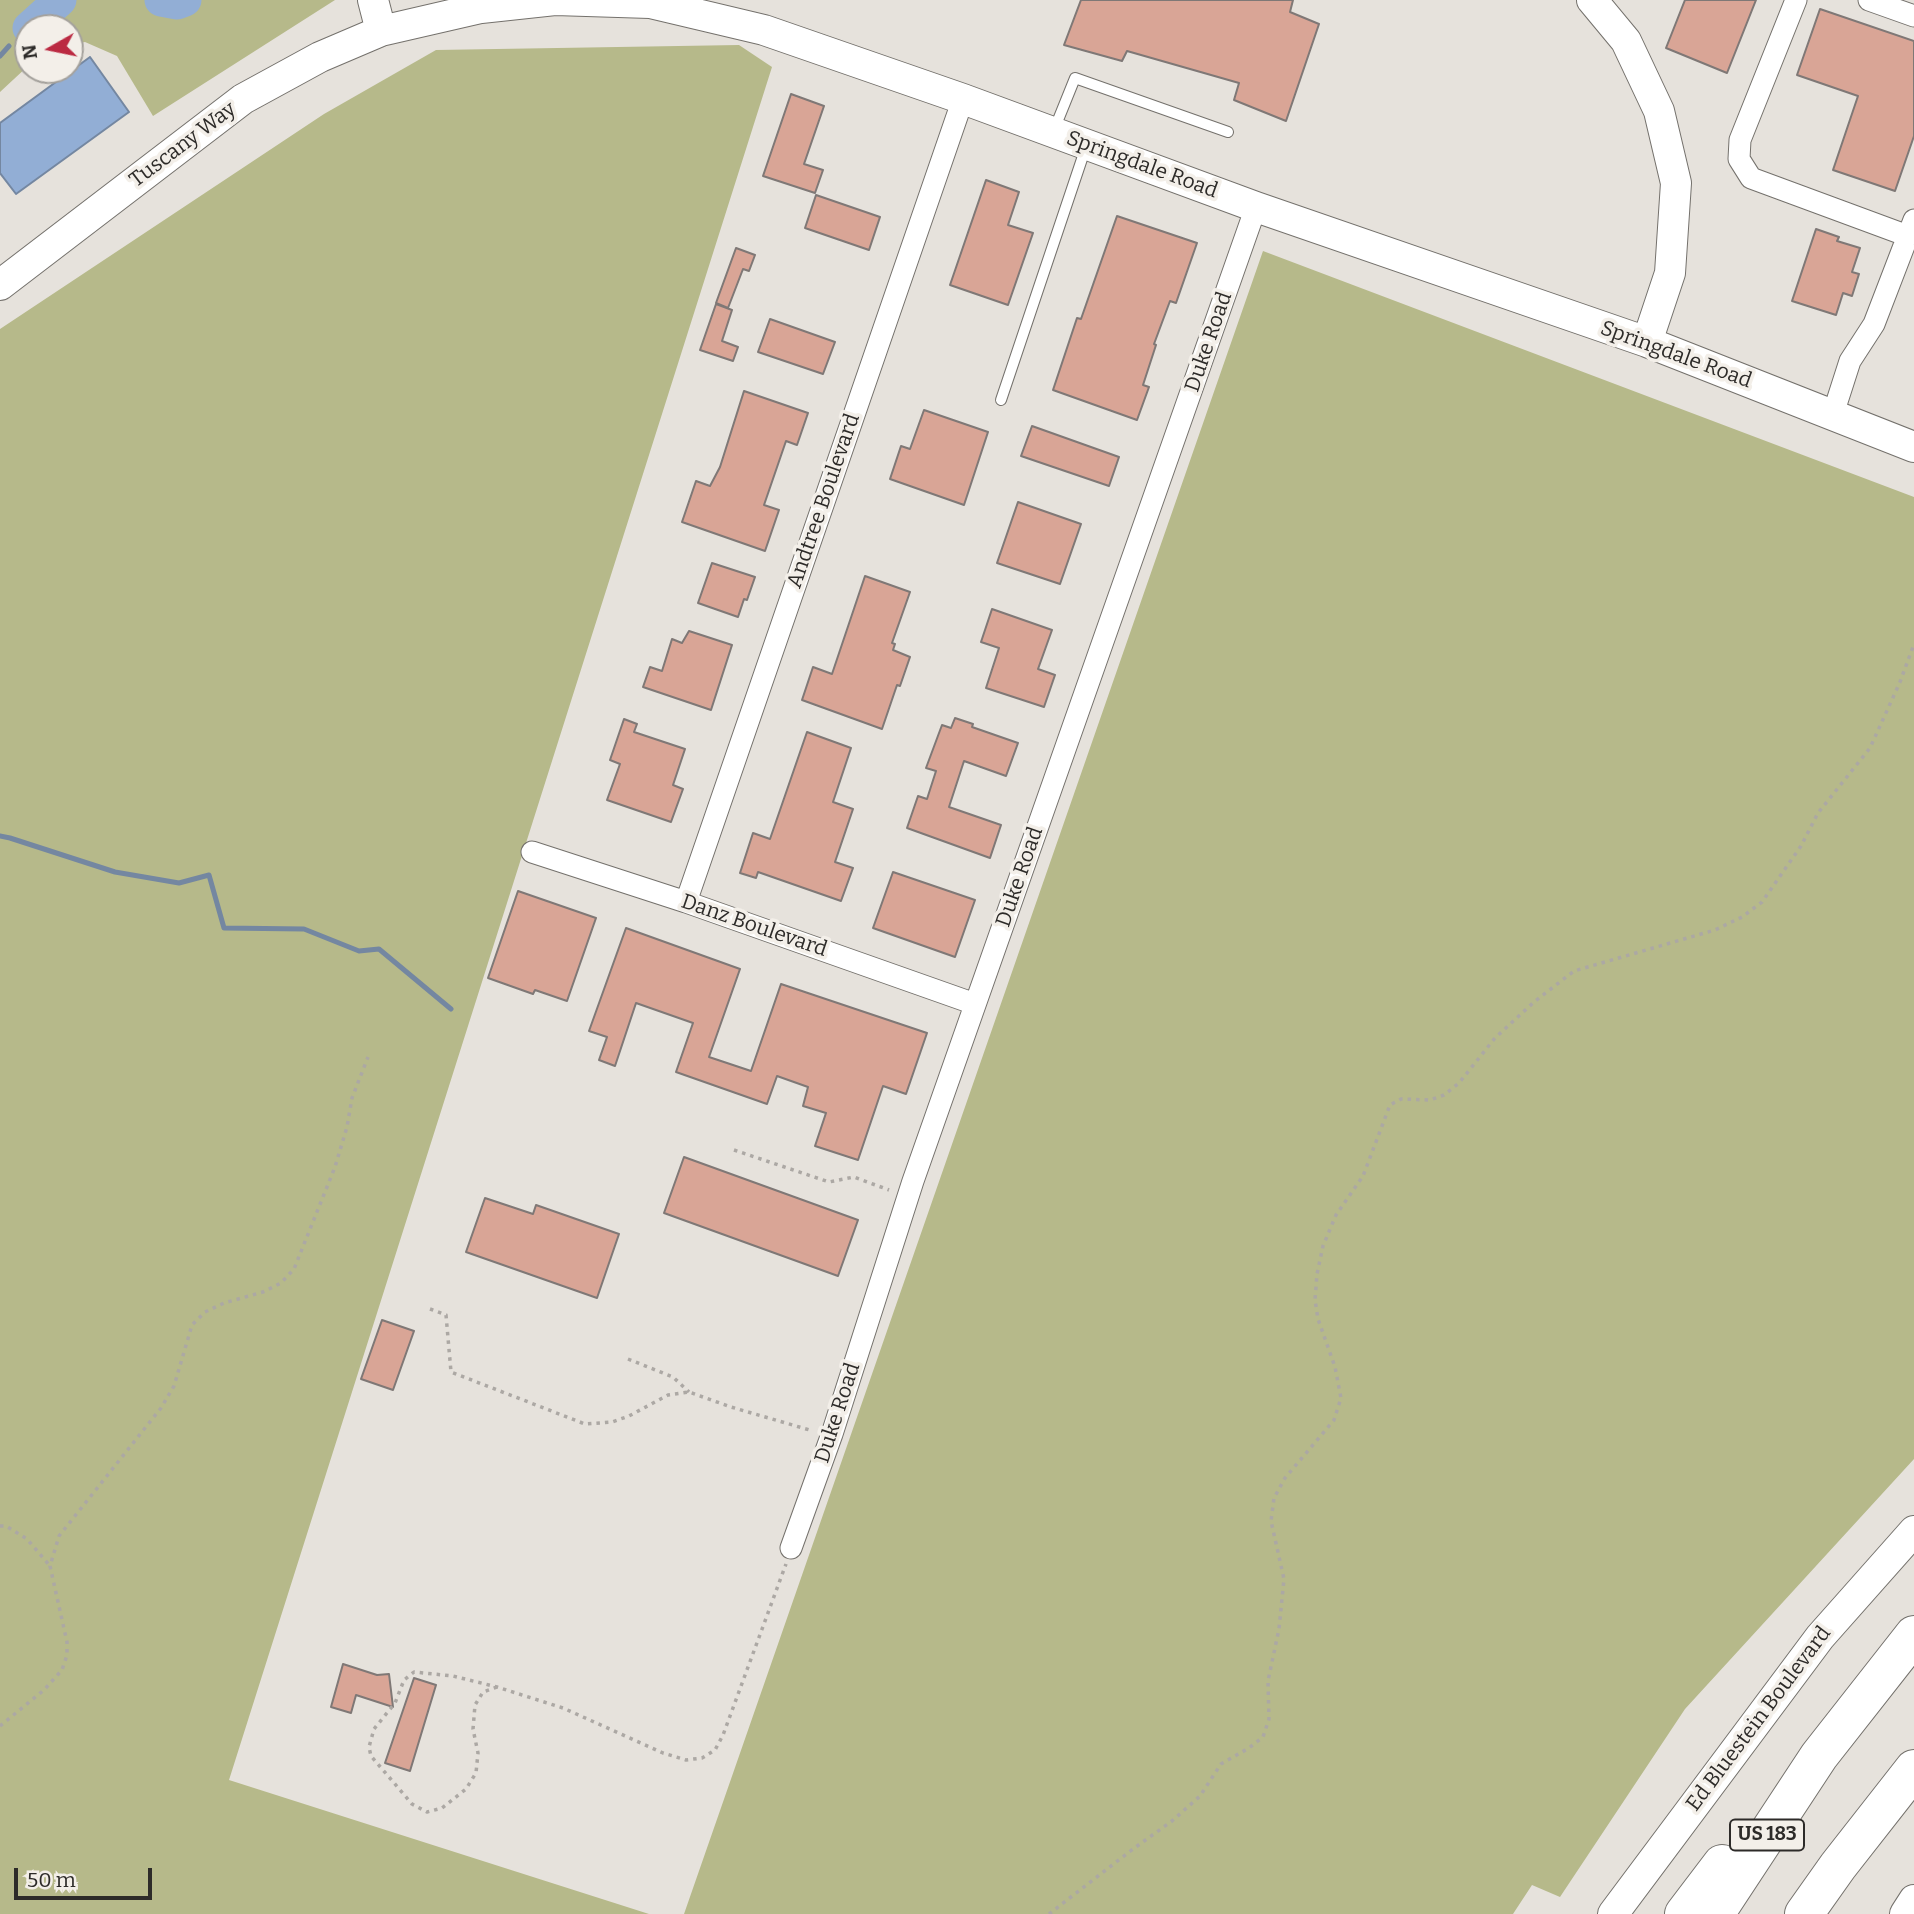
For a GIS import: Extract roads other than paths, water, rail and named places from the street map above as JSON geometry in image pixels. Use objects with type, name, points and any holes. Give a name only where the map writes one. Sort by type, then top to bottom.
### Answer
[{"type":"highway","name":"US 183","points":[[1715,1914],[1819,1756],[1914,1635]]},
{"type":"highway","points":[[1684,1914],[1751,1826],[1819,1756]]},
{"type":"highway","points":[[1804,1914],[1914,1769]]},
{"type":"highway","points":[[1838,1914],[1914,1784]]},
{"type":"main road","points":[[373,0],[381,31]]},
{"type":"main road","points":[[1592,0],[1626,41],[1659,111],[1676,183],[1670,273],[1647,342]]},
{"type":"main road","name":"Springdale Road","points":[[381,31],[481,4],[555,1],[650,1],[764,30],[963,99],[1256,207],[1647,342],[1914,447]]},
{"type":"main road","name":"Tuscany Way","points":[[0,285],[243,99],[320,57],[381,31]]},
{"type":"main road","name":"Ed Bluestein Boulevard","points":[[1613,1914],[1820,1637],[1914,1531]]},
{"type":"main road","points":[[1905,1914],[1914,1900]]},
{"type":"street","points":[[1796,0],[1740,140],[1739,159],[1751,178],[1911,228],[1874,324],[1850,361],[1833,414]]},
{"type":"street","points":[[1869,0],[1914,16]]},
{"type":"street","name":"Andtree Boulevard","points":[[686,902],[963,99]]},
{"type":"street","name":"Duke Road","points":[[791,1548],[832,1434],[908,1197],[1256,207]]},
{"type":"street","name":"Danz Boulevard","points":[[532,852],[686,902],[975,1004]]},
{"type":"lane","points":[[1053,132],[1075,78],[1228,132]]},
{"type":"lane","points":[[1001,400],[1087,145]]},
{"type":"water","points":[[90,57],[129,112],[16,194],[0,173],[0,123],[53,84],[84,84],[84,61]]},
{"type":"waterway","points":[[44,14],[60,0]]},
{"type":"waterway","points":[[161,0],[177,3],[185,0]]},
{"type":"waterway","points":[[0,56],[9,46]]},
{"type":"waterway","points":[[0,836],[115,872],[179,883],[209,875],[224,928],[304,929],[359,951],[379,949],[451,1009]]}]
